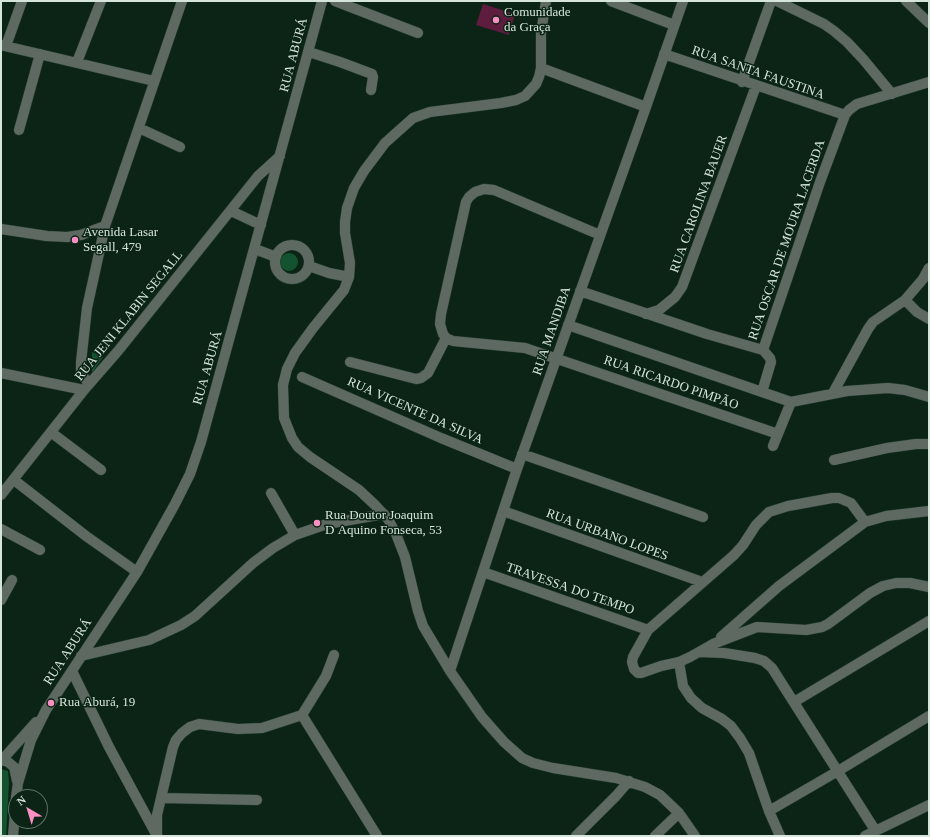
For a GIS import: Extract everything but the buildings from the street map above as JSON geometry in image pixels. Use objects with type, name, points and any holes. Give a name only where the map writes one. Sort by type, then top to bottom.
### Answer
[{"type":"street","points":[[22,1],[3,45],[154,81]]},
{"type":"street","points":[[77,62],[101,1]]},
{"type":"street","points":[[1,373],[87,387],[81,370],[81,362],[87,308],[105,226],[182,1]]},
{"type":"street","name":"RUA ABURÁ","points":[[17,789],[31,740],[46,710],[137,572],[190,474],[201,442],[255,249],[322,1]]},
{"type":"street","points":[[335,1],[418,32]]},
{"type":"street","points":[[546,1],[541,33],[540,68],[536,84],[525,96],[501,103],[430,112],[413,118],[385,143],[364,171],[354,188],[347,208],[345,233],[350,263],[350,277],[344,290],[295,353],[287,369],[284,384],[284,418],[292,438],[298,447],[310,457],[359,490],[384,514],[396,534],[405,557],[423,626],[450,671],[482,717],[504,742],[522,758],[533,763],[629,781],[645,787],[660,795],[680,813],[695,836]]},
{"type":"street","points":[[611,1],[674,25]]},
{"type":"street","name":"RUA MANDIBA","points":[[450,671],[522,454],[683,1]]},
{"type":"street","points":[[742,82],[771,1]]},
{"type":"street","points":[[777,1],[812,18],[834,31],[863,59],[892,94]]},
{"type":"street","points":[[906,1],[929,23]]},
{"type":"street","points":[[309,52],[372,74],[371,90]]},
{"type":"street","points":[[19,130],[40,54]]},
{"type":"street","name":"RUA SANTA FAUSTINA","points":[[664,54],[742,82],[845,115]]},
{"type":"street","points":[[540,68],[646,108]]},
{"type":"street","points":[[845,115],[856,104],[929,82]]},
{"type":"street","name":"RUA CAROLINA BAUER","points":[[646,314],[659,310],[675,297],[682,287],[756,86]]},
{"type":"street","name":"RUA OSCAR DE MOURA LACERDA","points":[[580,291],[707,334],[763,350],[820,182],[845,115]]},
{"type":"street","points":[[139,128],[180,147]]},
{"type":"street","name":"RUA JENI KLABIN SEGALL","points":[[1,495],[258,176],[280,156]]},
{"type":"street","points":[[350,362],[416,379],[421,378],[428,373],[446,338],[441,330],[441,314],[466,202],[475,192],[484,189],[494,190],[600,235]]},
{"type":"street","points":[[231,211],[261,225]]},
{"type":"street","points":[[1,229],[47,236],[67,237],[81,235],[105,226]]},
{"type":"street","points":[[297,246],[302,248],[308,256],[309,266],[307,271],[300,278],[285,278],[276,267],[276,257],[283,249],[297,246]]},
{"type":"street","points":[[255,249],[276,257]]},
{"type":"street","points":[[309,266],[329,273],[350,277]]},
{"type":"street","points":[[833,393],[868,328],[873,322],[905,300],[923,279],[929,268]]},
{"type":"street","points":[[905,300],[917,312],[929,319]]},
{"type":"street","points":[[568,325],[790,402],[833,393],[888,388],[905,390],[929,397]]},
{"type":"street","name":"RUA RICARDO PIMPÃO","points":[[446,338],[452,341],[466,343],[517,346],[778,434]]},
{"type":"street","points":[[762,392],[771,362],[770,358],[763,350]]},
{"type":"street","name":"RUA VICENTE DA SILVA","points":[[302,376],[441,438],[517,469]]},
{"type":"street","points":[[772,446],[790,402]]},
{"type":"street","points":[[52,433],[101,470]]},
{"type":"street","points":[[834,460],[887,448],[916,444],[929,444]]},
{"type":"street","points":[[522,454],[702,517]]},
{"type":"street","points":[[14,480],[86,536],[137,572]]},
{"type":"street","points":[[271,493],[295,535]]},
{"type":"street","points":[[865,522],[851,503],[839,498],[775,509],[769,512],[761,518],[734,555],[648,630],[635,653],[632,662],[634,669],[638,673],[641,673],[679,662],[713,644],[779,586],[865,522],[886,516],[929,511]]},
{"type":"street","name":"RUA URBANO LOPES","points":[[503,511],[702,582]]},
{"type":"street","points":[[81,656],[149,640],[181,625],[195,616],[253,563],[273,548],[295,535],[327,524],[384,514]]},
{"type":"street","points":[[1,529],[40,550]]},
{"type":"street","name":"TRAVESSA DO TEMPO","points":[[483,572],[648,630]]},
{"type":"street","points":[[1,600],[12,580]]},
{"type":"street","points":[[713,644],[757,627],[806,630],[822,627],[870,593],[883,586],[896,583],[910,583],[929,587]]},
{"type":"street","points":[[794,702],[929,620]]},
{"type":"street","points":[[700,652],[724,652],[755,658],[764,661],[772,668],[875,830]]},
{"type":"street","points":[[157,836],[157,815],[176,740],[190,727],[199,724],[250,729],[262,728],[302,715],[326,676],[334,655]]},
{"type":"street","points":[[679,662],[683,686],[691,698],[702,708],[722,719],[731,726],[749,753],[769,811],[780,836]]},
{"type":"street","points":[[72,670],[109,747],[157,836]]},
{"type":"street","name":"RUA ABURÁ","points":[[18,783],[12,764],[2,761],[46,710]]},
{"type":"street","points":[[302,715],[377,836]]},
{"type":"street","points":[[769,811],[929,716]]},
{"type":"street","points":[[576,836],[629,781]]},
{"type":"street","points":[[162,798],[257,800]]},
{"type":"street","points":[[865,836],[929,805]]},
{"type":"street","points":[[655,836],[680,813]]},
{"type":"green space","points":[[289,253],[295,256],[298,262],[295,268],[289,271],[283,268],[280,262],[283,256]]},
{"type":"green space","points":[[92,352],[103,357],[92,373]]},
{"type":"green space","points":[[1,769],[8,771],[9,782],[6,836],[1,836]]},
{"type":"place","name":"Comunidade da Graça","points":[[496,20]]},
{"type":"place","name":"Avenida Lasar Segall, 479","points":[[75,240]]},
{"type":"place","name":"Rua Doutor Joaquim D Aquino Fonseca, 53","points":[[317,523]]},
{"type":"place","name":"Rua Aburá, 19","points":[[51,703]]}]
